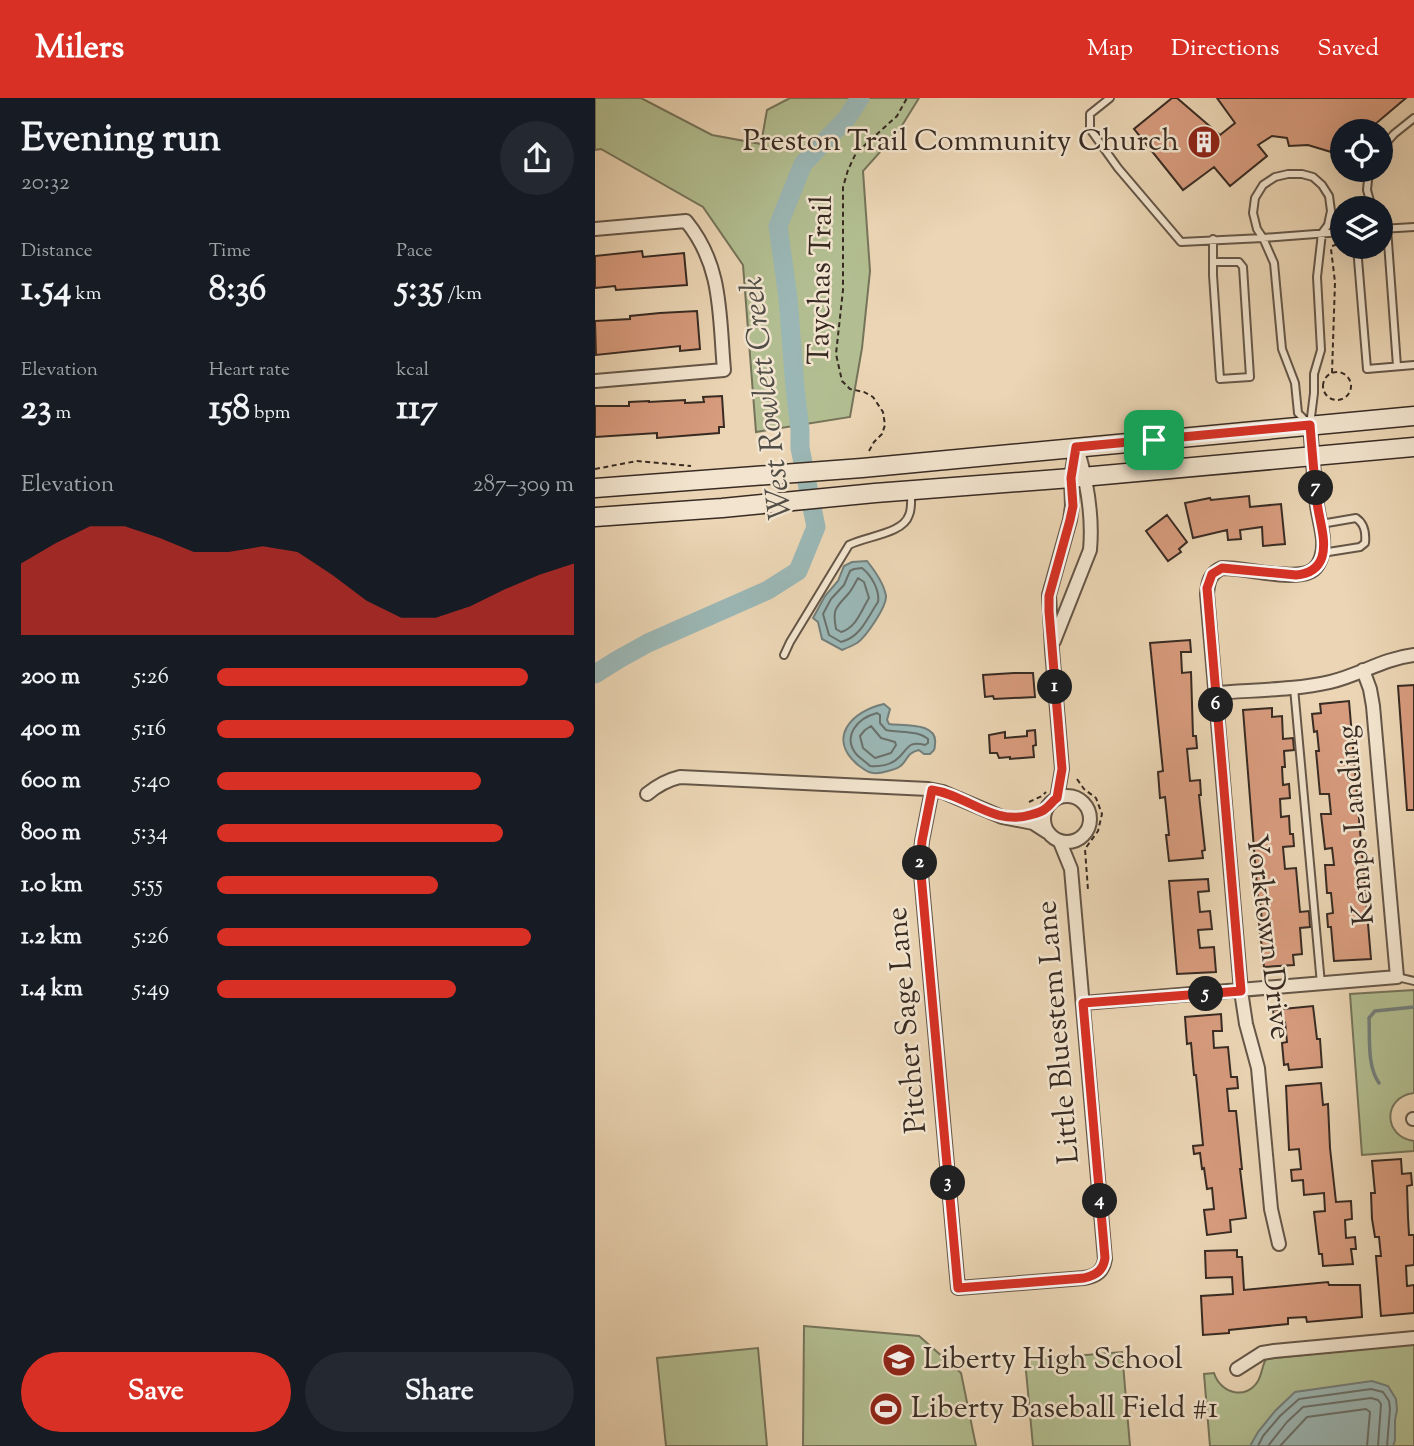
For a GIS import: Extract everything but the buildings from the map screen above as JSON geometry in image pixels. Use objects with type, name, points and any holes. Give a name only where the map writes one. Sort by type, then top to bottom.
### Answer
[{"type":"main road","points":[[595,488],[1414,415]]},
{"type":"main road","points":[[595,517],[1414,447]]},
{"type":"street","points":[[595,229],[687,221],[705,249],[713,270],[724,370],[595,381]]},
{"type":"street","points":[[1310,425],[1317,506],[1323,539],[1322,554]]},
{"type":"street","points":[[1052,650],[1090,550],[1091,535],[1078,477],[1076,447]]},
{"type":"street","points":[[647,794],[659,784],[680,777],[932,790],[1002,817],[1033,823],[1061,842],[1068,843],[1082,837],[1091,817],[1085,803],[1067,782],[1062,769],[1049,596],[1070,520],[1078,477]]},
{"type":"street","name":"Yorktown Drive","points":[[1279,1244],[1271,1209],[1258,1068],[1246,1024],[1241,991],[1207,594],[1209,579],[1222,568],[1304,574],[1315,569],[1322,554]]},
{"type":"street","points":[[1215,693],[1333,681],[1392,659],[1414,654]]},
{"type":"street","name":"Kemps Landing","points":[[1363,670],[1373,706],[1397,977]]},
{"type":"street","points":[[1047,832],[1043,817],[1062,769]]},
{"type":"street","name":"Pitcher Sage Lane","points":[[932,790],[920,863],[958,1288],[1084,1278],[1100,1272]]},
{"type":"street","points":[[1052,794],[1079,798]]},
{"type":"street","points":[[1017,819],[1045,809]]},
{"type":"street","name":"Little Bluestem Lane","points":[[1071,869],[1076,845],[1082,837]]},
{"type":"street","name":"Little Bluestem Lane","points":[[1061,842],[1071,869],[1105,1258],[1100,1272]]},
{"type":"street","points":[[1083,1003],[1397,977]]},
{"type":"street","points":[[1237,1369],[1262,1353],[1414,1338]]},
{"type":"lane","points":[[1110,98],[1090,114],[1090,129],[1181,242],[1330,233]]},
{"type":"lane","points":[[1393,135],[1413,121]]},
{"type":"lane","points":[[1288,174],[1313,177],[1329,196],[1331,211],[1328,225],[1322,233],[1317,277],[1321,350],[1314,374],[1310,425],[1298,413],[1295,383],[1282,349],[1274,263],[1257,229],[1254,213],[1255,198],[1263,185],[1275,177],[1288,174]]},
{"type":"lane","points":[[1393,228],[1414,227]]},
{"type":"lane","points":[[1213,239],[1213,262],[1220,379],[1250,377],[1243,267],[1239,262],[1213,262]]},
{"type":"lane","points":[[1358,259],[1367,369],[1414,365]]},
{"type":"lane","points":[[1387,259],[1397,366]]},
{"type":"lane","points":[[784,655],[849,545],[858,540],[894,531],[904,524],[910,514],[911,490]]},
{"type":"lane","points":[[1321,524],[1356,518],[1361,521],[1366,534],[1365,543],[1360,547],[1322,554]]},
{"type":"lane","points":[[1294,686],[1321,984]]},
{"type":"lane","points":[[1397,977],[1414,981]]},
{"type":"path","name":"Taychas Trail","points":[[865,462],[885,425],[883,412],[873,397],[850,389],[842,381],[835,354],[843,290],[843,187],[856,153],[897,116],[907,98]]},
{"type":"path","points":[[1332,259],[1335,282],[1332,373],[1323,383],[1324,392],[1331,399],[1344,398],[1350,392],[1349,379],[1340,373],[1332,373]]},
{"type":"path","points":[[595,469],[637,461],[694,467]]},
{"type":"path","points":[[1077,779],[1084,789],[1096,798],[1102,814],[1098,831],[1085,849],[1088,890]]},
{"type":"path","points":[[1029,802],[1052,794]]},
{"type":"green space","points":[[595,98],[641,98],[712,135],[761,144],[767,110],[790,98],[919,98],[898,132],[863,171],[870,271],[862,348],[850,417],[756,432],[743,265],[703,207],[601,149],[595,150]]},
{"type":"green space","points":[[1414,990],[1414,1093],[1396,1102],[1390,1117],[1396,1132],[1414,1141],[1414,1151],[1362,1155],[1350,994]]},
{"type":"green space","name":"Liberty Baseball Field #1","points":[[804,1326],[919,1336],[961,1373],[976,1446],[803,1446]]},
{"type":"green space","points":[[1414,1344],[1414,1446],[1210,1446],[1204,1374],[1214,1373],[1227,1390],[1240,1393],[1253,1387],[1258,1381],[1266,1359]]},
{"type":"green space","points":[[758,1348],[767,1446],[666,1446],[657,1358]]},
{"type":"green space","points":[[1122,1352],[1130,1446],[1033,1446],[1025,1360]]},
{"type":"water","points":[[867,561],[881,582],[885,601],[880,614],[865,635],[857,643],[842,650],[822,639],[818,622],[813,618],[825,596],[838,581],[844,566],[852,562]]},
{"type":"water","points":[[884,704],[890,709],[887,720],[889,724],[926,729],[935,737],[935,749],[930,754],[914,751],[898,768],[872,773],[858,765],[849,755],[844,745],[844,736],[853,719]]},
{"type":"water","points":[[1372,1381],[1388,1386],[1396,1399],[1393,1446],[1250,1446],[1275,1411],[1295,1392]]},
{"type":"waterway","name":"West Rowlett Creek","points":[[595,674],[648,643],[768,590],[798,571],[816,527],[800,448],[788,298],[778,226],[803,164],[847,118],[860,98]]},
{"type":"waterway","points":[[1379,1083],[1371,1060],[1369,1018],[1375,1011],[1414,1007]]},
{"type":"place","name":"Preston Trail Community Church","points":[[1204,142]]},
{"type":"place","name":"Liberty High School","points":[[899,1360]]},
{"type":"place","name":"Liberty Baseball Field #1","points":[[886,1409]]},
{"type":"route","points":[[1310,425],[1317,506],[1323,539],[1322,557],[1315,569],[1304,574],[1288,575],[1222,568],[1212,574],[1207,588],[1241,991],[1083,1003],[1104,1266],[1100,1272],[1084,1278],[958,1288],[920,863],[932,790],[1002,817],[1017,819],[1045,809],[1057,798],[1062,769],[1049,596],[1073,506],[1071,478],[1076,447],[1154,440],[1310,425]]}]
